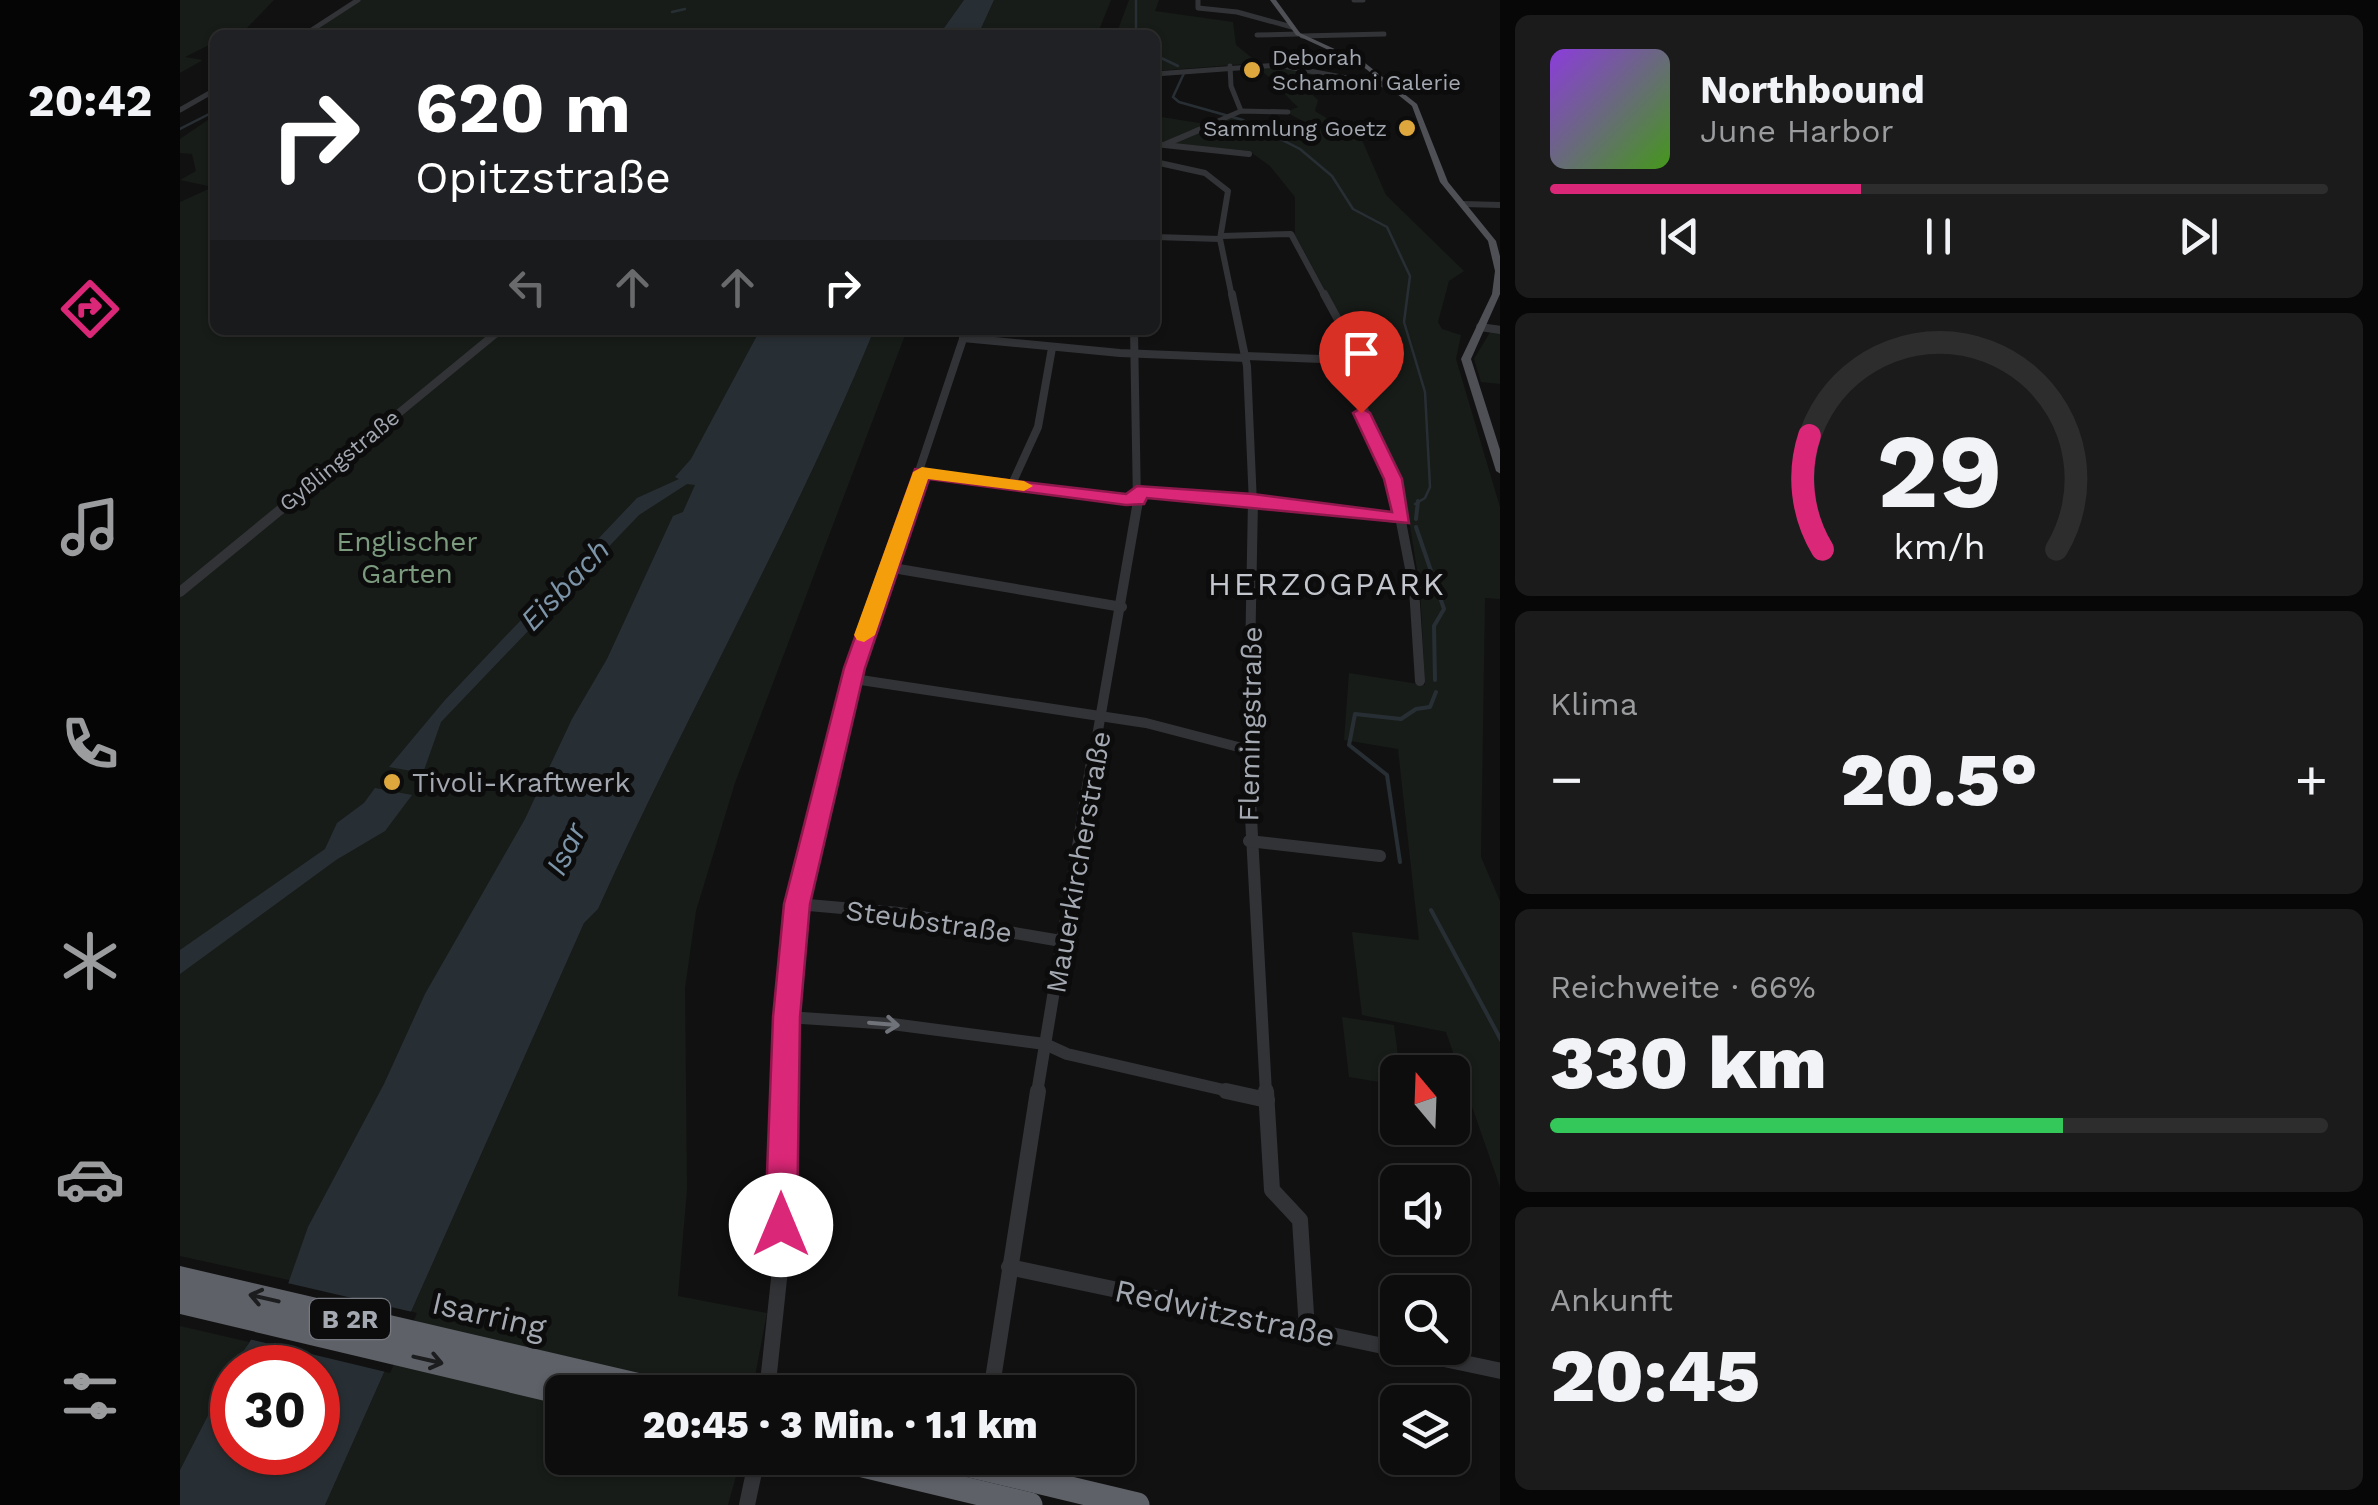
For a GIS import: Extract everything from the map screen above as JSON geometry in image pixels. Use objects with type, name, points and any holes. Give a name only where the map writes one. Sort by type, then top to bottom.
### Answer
[{"type":"highway","name":"Isarring","points":[[180,1278],[492,1363],[545,1384]]},
{"type":"highway","name":"Isarring","points":[[180,1301],[564,1375]]},
{"type":"highway","points":[[905,1475],[1030,1505]]},
{"type":"highway","points":[[1012,1475],[1137,1505]]},
{"type":"main road","points":[[1273,0],[1297,33],[1363,64],[1418,108],[1440,174],[1498,254],[1496,294],[1466,359],[1497,446],[1500,471]]},
{"type":"street","points":[[312,30],[358,0]]},
{"type":"street","points":[[1198,0],[1198,8],[1252,18],[1297,33]]},
{"type":"street","points":[[1354,0],[1363,0]]},
{"type":"street","points":[[1252,18],[1258,21],[1250,29],[1256,34],[1384,34]]},
{"type":"street","points":[[1230,66],[1231,86],[1240,110]]},
{"type":"street","points":[[1160,73],[1230,66],[1288,66],[1389,86]]},
{"type":"street","points":[[180,110],[210,93]]},
{"type":"street","points":[[180,102],[191,103]]},
{"type":"street","points":[[1166,144],[1240,110],[1288,112]]},
{"type":"street","points":[[1160,144],[1249,154]]},
{"type":"street","name":"Flemingstraße","points":[[1160,163],[1199,171],[1225,186],[1228,192],[1221,238],[1246,358],[1253,499],[1246,749],[1272,1190],[1300,1220],[1307,1330]]},
{"type":"street","points":[[1462,204],[1500,204]]},
{"type":"street","points":[[1160,237],[1290,234],[1348,338],[1347,360],[1361,413],[1393,479],[1414,589],[1420,681]]},
{"type":"street","points":[[1480,327],[1500,330]]},
{"type":"street","name":"Gyßlingstraße","points":[[180,592],[494,335]]},
{"type":"street","points":[[769,1375],[781,1260],[786,1017],[797,904],[854,679],[964,335]]},
{"type":"street","points":[[970,335],[1052,348],[1136,354],[1347,360]]},
{"type":"street","name":"Mauerkircherstraße","points":[[993,1375],[1138,496],[1134,335]]},
{"type":"street","points":[[1012,484],[1038,427],[1052,348]]},
{"type":"street","points":[[922,472],[1138,496],[1253,499],[1403,519]]},
{"type":"street","points":[[887,567],[1122,607]]},
{"type":"street","points":[[854,679],[1104,716],[1246,749]]},
{"type":"street","points":[[1249,840],[1380,856]]},
{"type":"street","name":"Steubstraße","points":[[797,904],[904,914],[1062,941]]},
{"type":"street","points":[[786,1017],[892,1024],[1046,1044],[1067,1054],[1267,1100]]},
{"type":"street","name":"Redwitzstraße","points":[[1009,1267],[1500,1371]]},
{"type":"street","points":[[747,1505],[753,1475]]},
{"type":"street","points":[[976,1505],[980,1475]]},
{"type":"green space","points":[[180,0],[274,0],[247,28],[210,30],[210,44],[185,57],[203,60],[180,73]]},
{"type":"green space","points":[[357,0],[964,0],[943,30],[310,30]]},
{"type":"green space","points":[[994,0],[1111,0],[1099,30],[980,30]]},
{"type":"green space","points":[[1129,0],[1159,0],[1155,11],[1233,22],[1236,45],[1258,63],[1160,71],[1160,30],[1118,30]]},
{"type":"green space","points":[[1255,67],[1288,67],[1325,75],[1290,74],[1318,100],[1315,111],[1362,140],[1386,195],[1464,271],[1449,281],[1438,322],[1442,329],[1461,335],[1456,359],[1500,507],[1500,599],[1485,598],[1481,857],[1500,901],[1500,1187],[1470,1101],[1470,1055],[1454,1055],[1446,1032],[1362,1015],[1352,932],[1419,940],[1398,749],[1344,740],[1349,673],[1425,685],[1420,588],[1407,507],[1392,464],[1365,413],[1350,368],[1351,338],[1295,235],[1295,197],[1270,166],[1249,151],[1160,142],[1160,117],[1212,125],[1231,116],[1284,138],[1319,130],[1286,112],[1298,107]]},
{"type":"green space","name":"Englischer Garten","points":[[210,118],[210,186],[180,180],[196,171],[192,154],[180,153],[180,139]]},
{"type":"green space","name":"Englischer Garten","points":[[210,188],[210,335],[765,335],[700,485],[293,1281],[180,1256],[180,202]]},
{"type":"green space","points":[[1492,329],[1500,330],[1500,384],[1481,382],[1474,359]]},
{"type":"green space","points":[[872,335],[905,335],[735,783],[696,911],[685,988],[687,1189],[678,1296],[767,1313],[755,1375],[545,1375],[545,1475],[736,1475],[728,1505],[325,1505],[584,923],[598,909],[809,477]]},
{"type":"green space","points":[[1342,1017],[1394,1025],[1398,1055],[1380,1055],[1380,1082],[1349,1077]]},
{"type":"green space","points":[[180,1326],[249,1342],[210,1345],[210,1414],[180,1470]]},
{"type":"water","points":[[964,0],[994,0],[980,30],[943,30]]},
{"type":"water","points":[[757,335],[872,335],[809,477],[598,909],[584,923],[340,1471],[340,1345],[248,1345],[288,1284],[308,1227],[384,1084],[425,994],[525,819],[572,719],[607,659],[673,516],[683,512],[695,485],[687,484],[639,515],[441,722],[423,773],[389,767],[445,700],[637,498],[679,479],[675,477],[691,459]]},
{"type":"water","points":[[375,788],[412,795],[385,831],[336,860],[180,974],[180,950],[325,849],[337,823],[364,803]]},
{"type":"water","points":[[210,1412],[210,1475],[338,1475],[325,1505],[180,1505],[180,1470]]},
{"type":"pier","points":[[283,1282],[417,1313],[390,1373],[340,1361],[340,1345],[274,1345],[245,1338]]},
{"type":"waterway","points":[[1136,0],[1136,30]]},
{"type":"waterway","points":[[672,12],[685,9]]},
{"type":"waterway","points":[[1160,57],[1178,66]]},
{"type":"waterway","points":[[1185,71],[1173,97],[1179,102],[1243,120],[1300,149],[1332,176],[1353,209],[1387,227],[1410,276],[1404,322],[1425,392],[1430,487],[1418,502]]},
{"type":"waterway","points":[[180,129],[210,114]]},
{"type":"waterway","points":[[1416,519],[1418,502]]},
{"type":"waterway","points":[[1416,527],[1444,609],[1434,626],[1435,680]]},
{"type":"waterway","points":[[1400,862],[1387,775],[1349,745],[1355,714],[1401,719],[1416,709],[1430,707],[1436,692]]},
{"type":"waterway","points":[[1431,910],[1500,1038]]},
{"type":"slow traffic","points":[[864,635],[922,472],[1024,486]]},
{"type":"place","name":"Deborah Schamoni Galerie","points":[[1252,70]]},
{"type":"place","name":"Sammlung Goetz","points":[[1407,128]]},
{"type":"place","name":"Tivoli-Kraftwerk","points":[[392,782]]},
{"type":"district","name":"HERZOGPARK","points":[[1327,584]]},
{"type":"route","points":[[781,1225],[786,1017],[797,904],[854,668],[922,472],[1126,499],[1138,500],[1137,492],[1253,499],[1403,519],[1388,465],[1361,413]]},
{"type":"water label","name":"Eisbach","points":[[565,585]]},
{"type":"water label","name":"Isar","points":[[566,849]]}]
